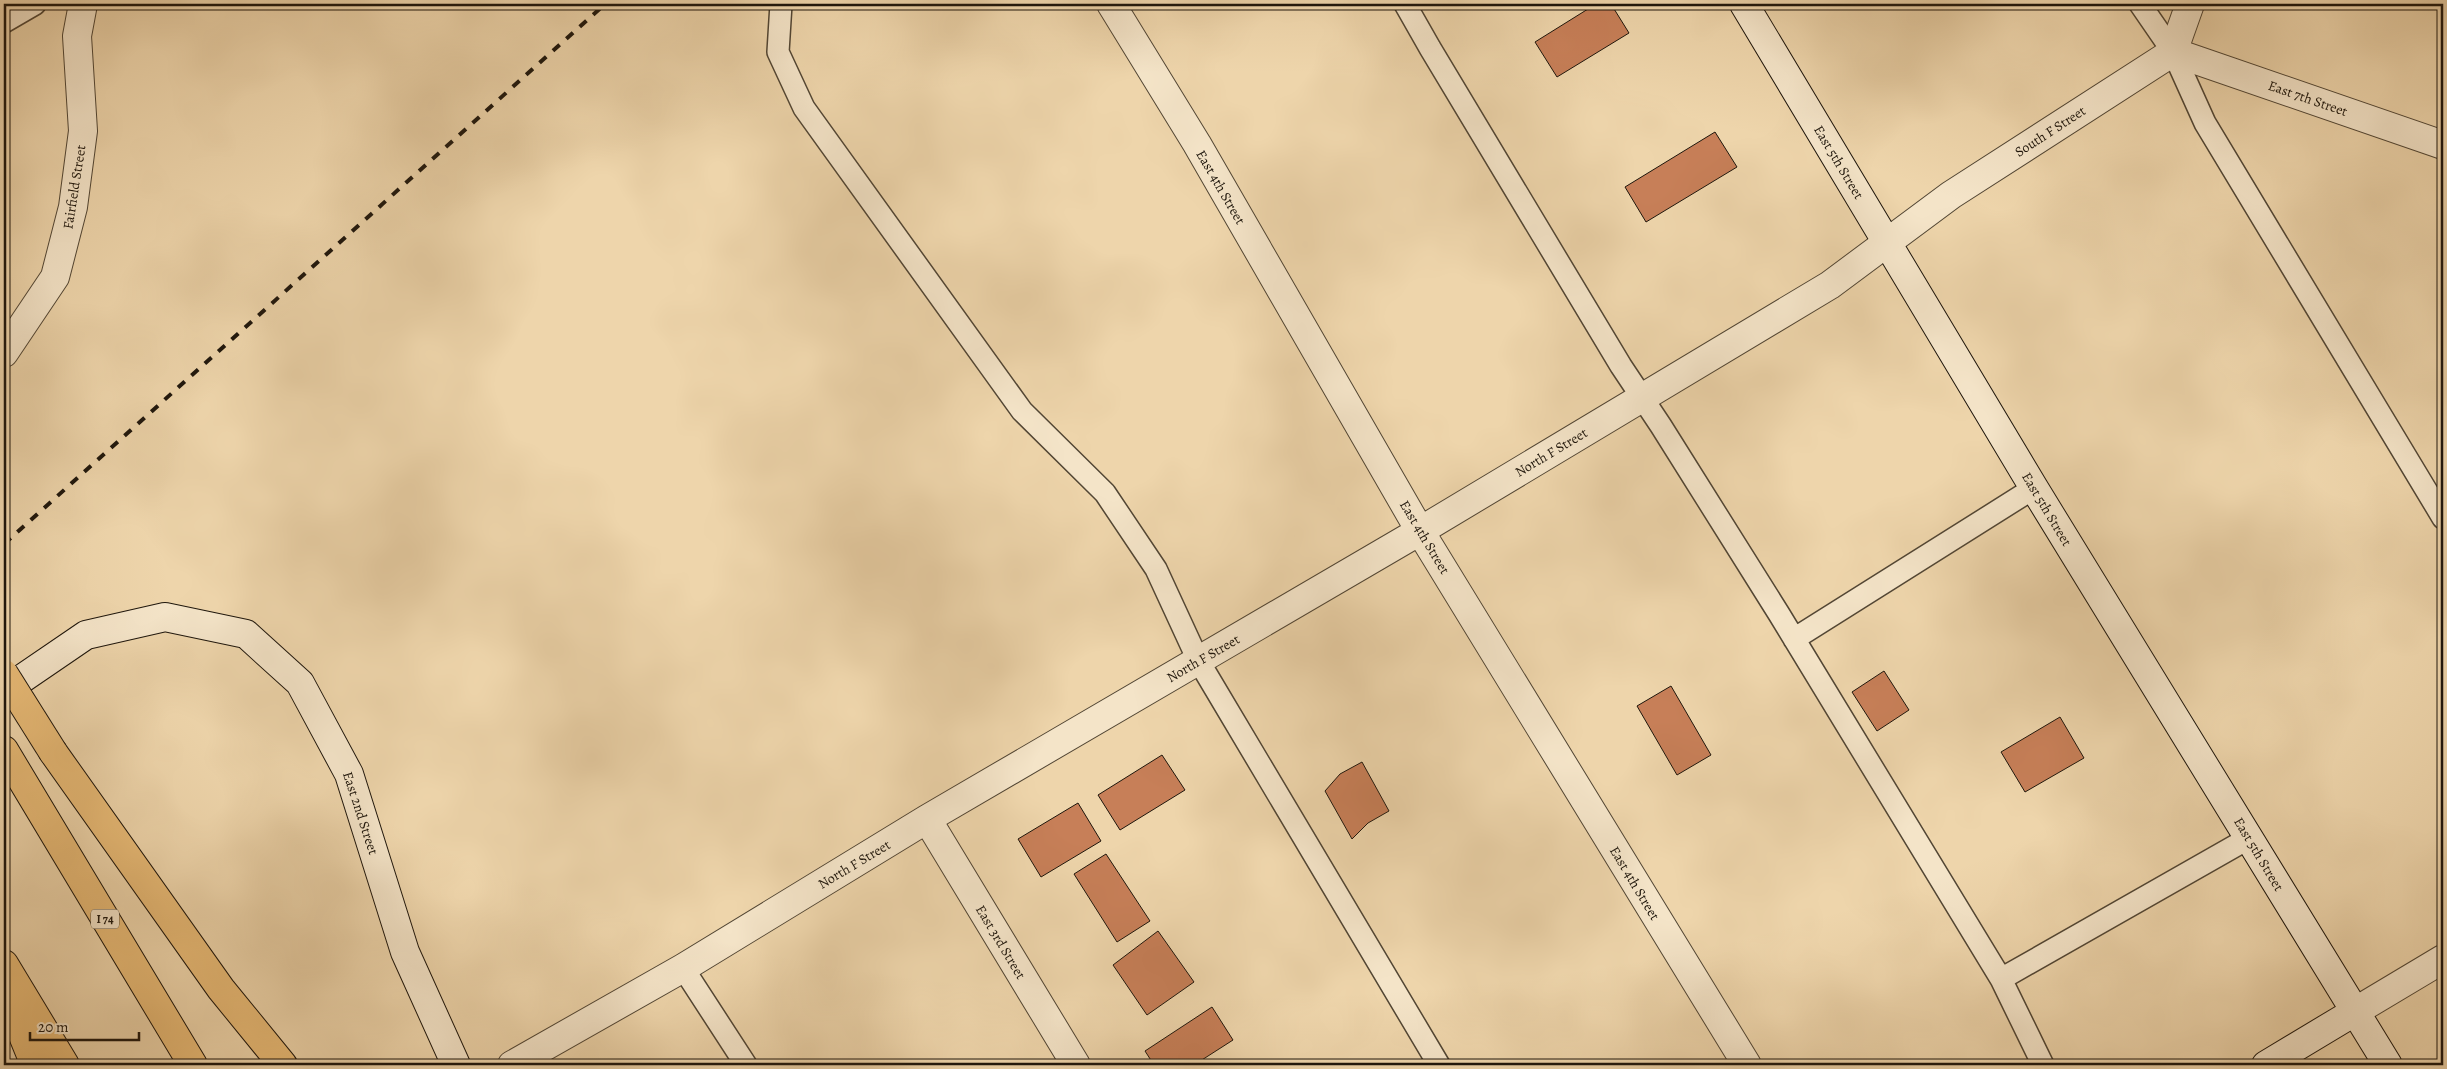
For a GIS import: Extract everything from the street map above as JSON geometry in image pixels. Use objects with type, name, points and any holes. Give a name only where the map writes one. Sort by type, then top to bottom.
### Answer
[{"type":"highway","points":[[4,674],[53,752],[221,989],[283,1065]]},
{"type":"highway","name":"I 74","points":[[10,762],[193,1065]]},
{"type":"highway","points":[[4,964],[65,1065]]},
{"type":"highway","points":[[4,988],[35,1065]]},
{"type":"street","name":"Fairfield Street","points":[[4,353],[55,277],[73,207],[83,131],[77,36],[83,4]]},
{"type":"street","name":"East 4th Street","points":[[1111,4],[1197,144],[1420,531],[1747,1065]]},
{"type":"street","name":"East 5th Street","points":[[1744,4],[2034,488],[2388,1065]]},
{"type":"street","points":[[2173,52],[2190,4]]},
{"type":"street","name":"South F Street","points":[[1887,241],[1950,196],[2173,52]]},
{"type":"street","name":"East 7th Street","points":[[2173,52],[2443,145]]},
{"type":"street","name":"North F Street","points":[[512,1065],[683,968],[927,820],[1420,531],[1830,285],[1887,241]]},
{"type":"street","name":"East 2nd Street","points":[[4,691],[86,635],[165,617],[246,634],[300,683],[349,774],[405,952],[456,1065]]},
{"type":"street","name":"East 3rd Street","points":[[927,820],[1076,1065]]},
{"type":"street","points":[[2266,1065],[2443,958]]},
{"type":"lane","points":[[4,22],[35,4]]},
{"type":"lane","points":[[781,4],[778,52],[804,108],[1022,412],[1105,493],[1156,569],[1198,660],[1439,1065]]},
{"type":"lane","points":[[1405,4],[1601,332],[1794,639],[2001,979],[2043,1065]]},
{"type":"lane","points":[[2140,4],[2173,52],[2205,123],[2443,518]]},
{"type":"lane","points":[[1794,639],[2034,488]]},
{"type":"lane","points":[[2001,979],[2249,838]]},
{"type":"lane","points":[[683,968],[746,1065]]},
{"type":"building","points":[[1596,4],[1611,4],[1629,33],[1557,77],[1535,42]]},
{"type":"building","points":[[1715,132],[1737,167],[1646,222],[1625,187]]},
{"type":"building","points":[[1884,671],[1909,710],[1877,731],[1852,692]]},
{"type":"building","points":[[1671,686],[1711,755],[1677,775],[1637,706]]},
{"type":"building","points":[[2060,717],[2084,758],[2025,792],[2001,752]]},
{"type":"building","points":[[1162,755],[1185,790],[1120,830],[1098,795]]},
{"type":"building","points":[[1362,762],[1389,811],[1368,823],[1352,839],[1325,791],[1340,774]]},
{"type":"building","points":[[1078,803],[1101,841],[1041,877],[1018,839]]},
{"type":"building","points":[[1106,854],[1150,921],[1117,942],[1074,874]]},
{"type":"building","points":[[1158,931],[1194,982],[1147,1015],[1113,965]]},
{"type":"building","points":[[1212,1007],[1233,1040],[1194,1065],[1154,1065],[1145,1051]]},
{"type":"railway","points":[[4,544],[605,4]]}]
